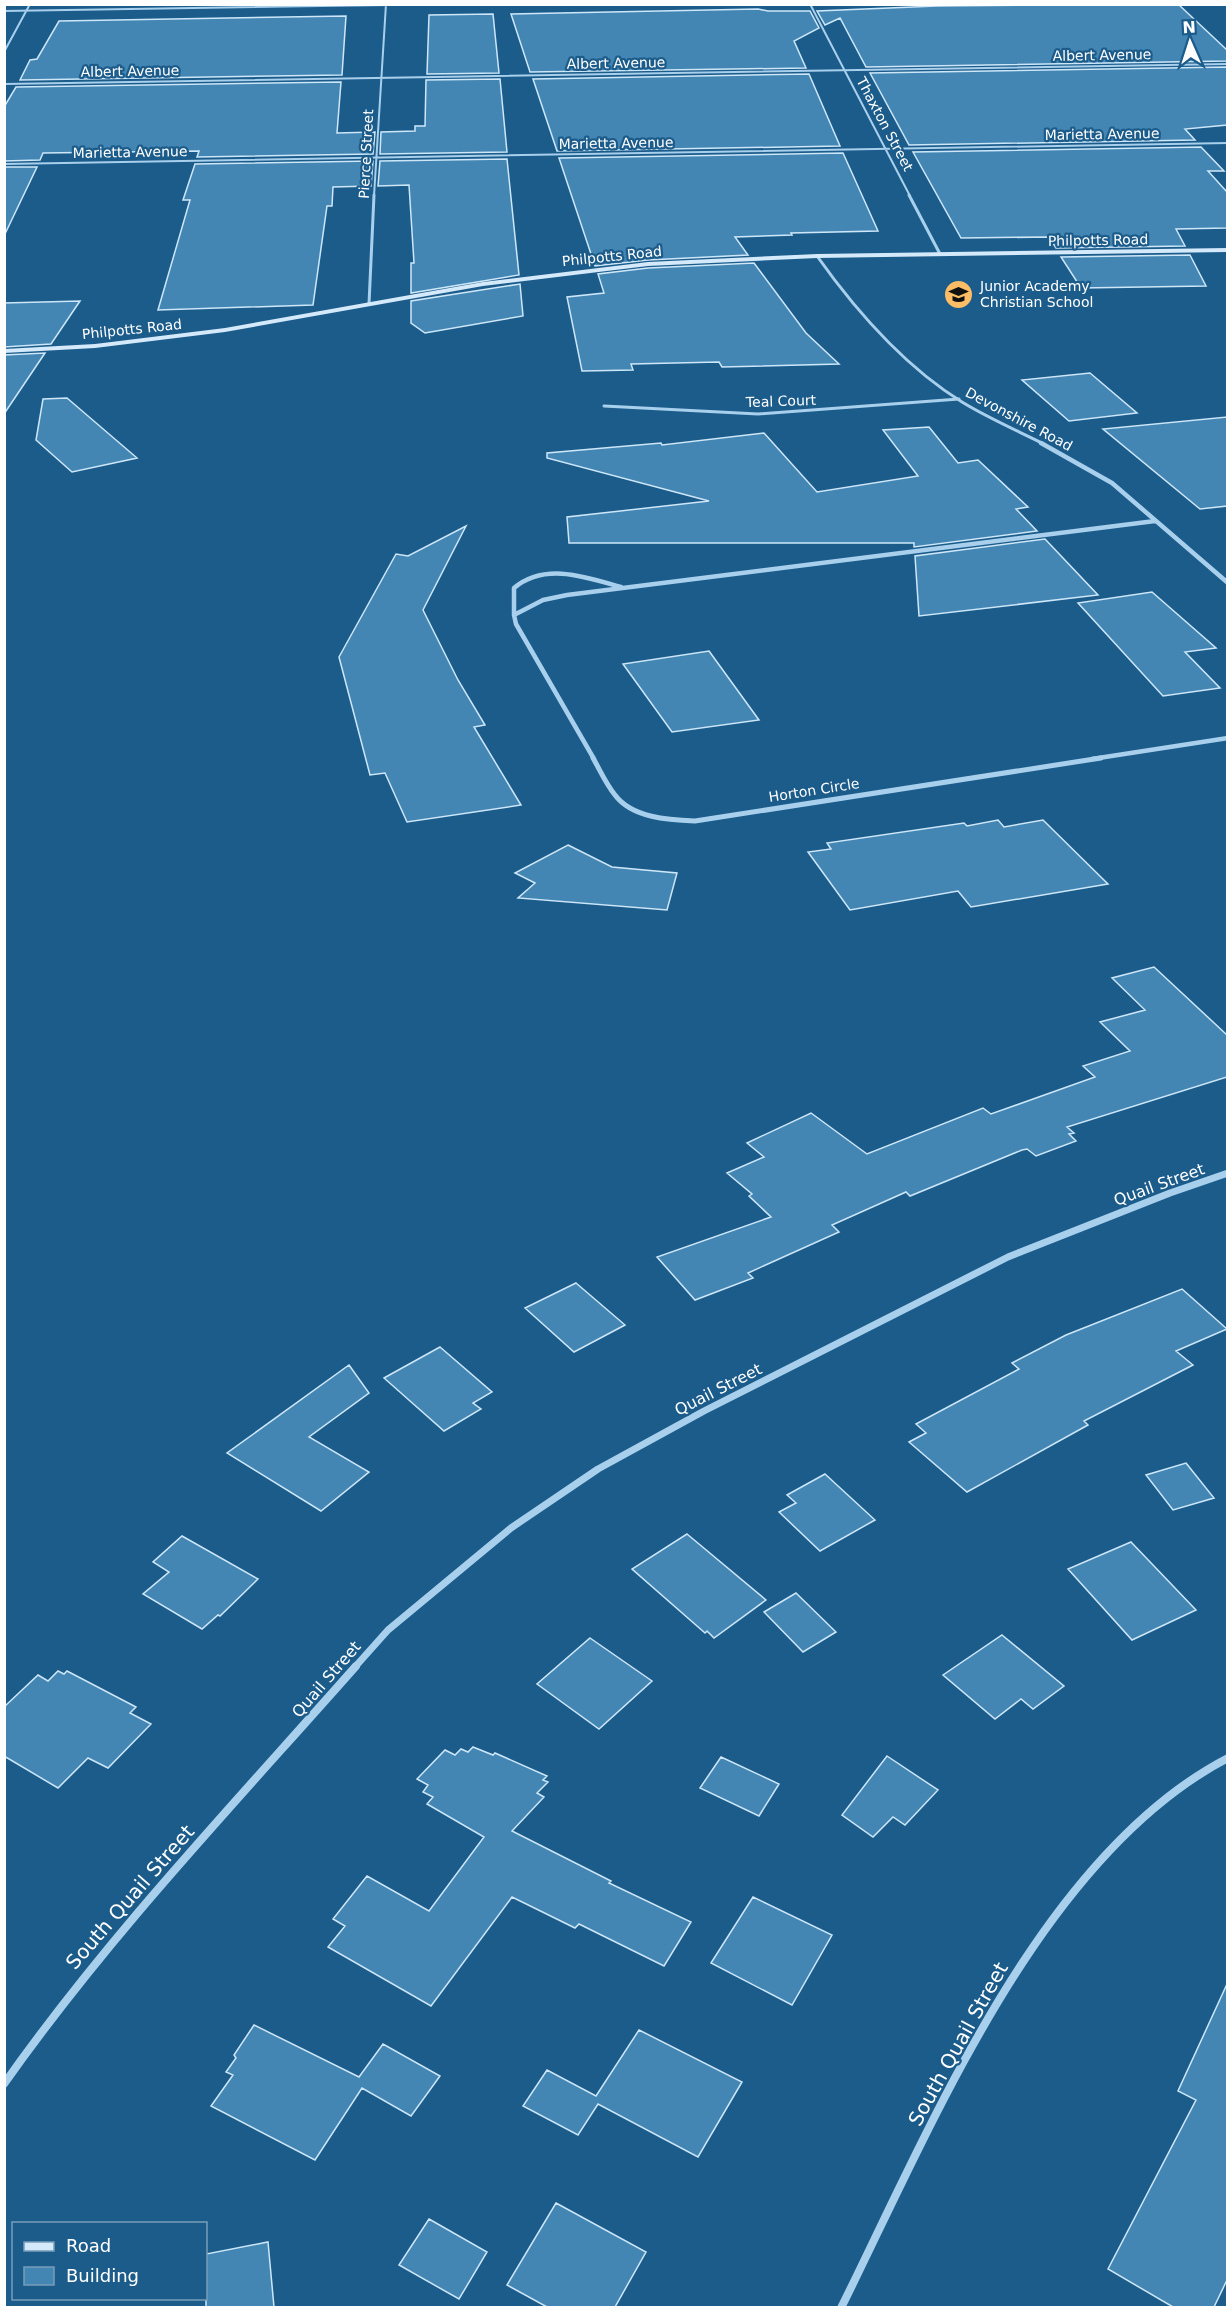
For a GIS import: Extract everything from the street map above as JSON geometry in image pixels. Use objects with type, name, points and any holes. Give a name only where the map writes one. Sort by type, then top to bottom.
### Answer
[{"type":"street","points":[[4,52],[30,4]]},
{"type":"street","points":[[4,11],[455,4]]},
{"type":"street","name":"Thaxton Street","points":[[810,4],[940,254]]},
{"type":"street","name":"Pierce Street","points":[[369,304],[386,5]]},
{"type":"street","name":"Albert Avenue","points":[[4,84],[1227,64]]},
{"type":"street","name":"Marietta Avenue","points":[[4,164],[1227,143]]},
{"type":"street","name":"Philpotts Road","points":[[4,351],[158,339],[483,284],[561,273],[702,260],[817,256],[1227,250]]},
{"type":"street","name":"Devonshire Road","points":[[817,256],[833,282],[911,362],[959,399],[1081,463],[1109,481],[1227,583]]},
{"type":"street","name":"Teal Court","points":[[604,406],[758,414],[959,399]]},
{"type":"street","name":"Horton Circle","points":[[514,615],[543,600],[1155,521]]},
{"type":"street","name":"Horton Circle","points":[[626,588],[584,576],[562,573],[529,577],[514,588],[514,615],[516,624],[541,670],[616,797],[629,808],[663,819],[695,821],[1227,738]]},
{"type":"street","name":"Quail Street","points":[[291,1739],[388,1630],[511,1528],[598,1469],[704,1411],[1008,1257],[1227,1173]]},
{"type":"street","name":"South Quail Street","points":[[4,2084],[48,2022],[142,1908],[291,1739]]},
{"type":"street","name":"South Quail Street","points":[[841,2307],[942,2105],[1008,1984],[1089,1872],[1149,1811],[1203,1771],[1227,1758]]},
{"type":"building","points":[[1178,4],[1227,50],[1227,61],[866,67],[840,18],[825,25],[817,11],[937,6]]},
{"type":"building","points":[[758,9],[810,11],[819,28],[794,41],[806,68],[530,72],[511,14]]},
{"type":"building","points":[[493,14],[499,73],[427,74],[429,15]]},
{"type":"building","points":[[346,16],[342,75],[20,80],[30,60],[37,59],[59,21]]},
{"type":"building","points":[[1227,67],[1227,125],[1185,129],[1195,140],[909,145],[870,73]]},
{"type":"building","points":[[809,74],[840,146],[557,151],[533,79]]},
{"type":"building","points":[[500,79],[507,152],[380,154],[381,132],[415,131],[415,126],[425,126],[426,80]]},
{"type":"building","points":[[341,82],[337,133],[375,132],[373,154],[197,157],[199,151],[43,153],[40,160],[4,161],[4,107],[16,87]]},
{"type":"building","points":[[1201,147],[1224,171],[1208,171],[1227,192],[1227,228],[1176,229],[1185,246],[1056,248],[1049,237],[961,238],[913,152]]},
{"type":"building","points":[[843,153],[878,231],[735,237],[748,255],[648,260],[595,266],[559,158]]},
{"type":"building","points":[[507,159],[519,275],[411,293],[411,263],[414,263],[409,185],[378,186],[380,161]]},
{"type":"building","points":[[373,161],[371,186],[333,187],[332,206],[327,206],[313,305],[158,310],[190,200],[183,200],[195,164]]},
{"type":"building","points":[[4,167],[37,167],[4,236]]},
{"type":"building","points":[[1190,255],[1206,286],[1081,288],[1061,257]]},
{"type":"building","points":[[754,263],[806,333],[839,364],[722,367],[719,362],[631,364],[633,370],[582,371],[567,297],[604,293],[598,274],[648,268]]},
{"type":"building","points":[[520,284],[523,316],[425,333],[411,323],[411,301]]},
{"type":"building","points":[[80,301],[51,344],[4,347],[4,303]]},
{"type":"building","points":[[45,353],[4,414],[4,355]]},
{"type":"building","points":[[1090,373],[1137,413],[1069,421],[1022,380]]},
{"type":"building","points":[[67,398],[137,458],[72,472],[36,440],[43,399]]},
{"type":"building","points":[[1227,417],[1227,506],[1200,509],[1103,429]]},
{"type":"building","points":[[929,427],[958,463],[978,460],[1028,507],[1016,509],[1037,531],[914,547],[914,543],[569,543],[567,517],[709,501],[547,458],[547,453],[661,443],[662,445],[764,433],[817,492],[918,476],[883,430]]},
{"type":"building","points":[[466,526],[423,610],[458,680],[485,725],[474,727],[521,805],[407,822],[385,773],[370,775],[339,657],[396,554],[408,556]]},
{"type":"building","points":[[1045,539],[1098,595],[919,616],[915,556]]},
{"type":"building","points":[[1152,592],[1216,648],[1185,652],[1220,688],[1163,696],[1078,603]]},
{"type":"building","points":[[709,651],[759,720],[672,732],[623,664]]},
{"type":"building","points":[[998,820],[1004,827],[1043,820],[1108,884],[971,907],[958,891],[850,910],[808,852],[831,849],[827,843],[964,823],[967,826]]},
{"type":"building","points":[[568,845],[612,867],[677,873],[667,910],[518,898],[535,883],[515,873]]},
{"type":"building","points":[[1154,967],[1227,1035],[1227,1077],[1067,1127],[1074,1133],[1069,1134],[1076,1141],[1036,1156],[1027,1149],[1022,1150],[910,1196],[906,1192],[832,1225],[839,1232],[748,1273],[753,1278],[695,1300],[657,1257],[771,1217],[749,1196],[752,1194],[727,1173],[764,1157],[747,1143],[811,1113],[867,1154],[983,1108],[991,1114],[1095,1077],[1083,1066],[1130,1051],[1100,1022],[1145,1010],[1112,978]]},
{"type":"building","points":[[576,1283],[625,1325],[574,1352],[525,1308]]},
{"type":"building","points":[[1182,1289],[1227,1329],[1176,1351],[1193,1365],[1084,1421],[1088,1425],[967,1492],[909,1442],[926,1433],[916,1424],[1019,1369],[1012,1363],[1066,1335]]},
{"type":"building","points":[[440,1347],[492,1392],[473,1403],[481,1409],[444,1431],[384,1378]]},
{"type":"building","points":[[349,1365],[369,1393],[309,1437],[369,1472],[321,1511],[227,1453]]},
{"type":"building","points":[[1186,1463],[1214,1498],[1173,1510],[1146,1475]]},
{"type":"building","points":[[825,1474],[875,1520],[820,1551],[779,1512],[796,1503],[787,1495]]},
{"type":"building","points":[[687,1534],[766,1600],[714,1638],[707,1631],[705,1633],[632,1569]]},
{"type":"building","points":[[182,1536],[258,1579],[220,1616],[218,1615],[202,1629],[143,1594],[169,1572],[153,1562]]},
{"type":"building","points":[[1131,1542],[1196,1610],[1132,1640],[1068,1569]]},
{"type":"building","points":[[796,1593],[836,1632],[803,1652],[764,1612]]},
{"type":"building","points":[[1002,1635],[1064,1686],[1033,1709],[1021,1699],[995,1719],[943,1675]]},
{"type":"building","points":[[590,1638],[652,1681],[599,1729],[537,1684]]},
{"type":"building","points":[[58,1671],[64,1674],[67,1671],[136,1707],[130,1713],[151,1724],[108,1768],[88,1758],[58,1788],[4,1756],[4,1707],[38,1675],[48,1681]]},
{"type":"building","points":[[473,1747],[493,1755],[495,1753],[547,1776],[543,1780],[548,1782],[537,1793],[544,1797],[512,1831],[611,1881],[609,1883],[691,1922],[664,1966],[579,1924],[575,1928],[512,1897],[431,2006],[328,1947],[345,1926],[333,1919],[367,1876],[429,1911],[484,1837],[427,1804],[433,1797],[423,1792],[428,1785],[417,1779],[445,1750],[455,1755],[461,1749],[468,1752]]},
{"type":"building","points":[[887,1756],[938,1790],[905,1825],[893,1817],[873,1837],[842,1815]]},
{"type":"building","points":[[721,1757],[779,1784],[759,1816],[700,1788]]},
{"type":"building","points":[[753,1897],[832,1935],[792,2005],[711,1963]]},
{"type":"building","points":[[1227,1984],[1227,2280],[1214,2307],[1173,2307],[1108,2269],[1196,2100],[1178,2091]]},
{"type":"building","points":[[254,2025],[359,2077],[383,2044],[440,2076],[411,2116],[362,2088],[315,2160],[211,2106],[233,2075],[226,2072],[236,2058],[234,2055]]},
{"type":"building","points":[[639,2030],[742,2082],[698,2157],[598,2104],[578,2135],[523,2106],[547,2070],[596,2096]]},
{"type":"building","points":[[556,2203],[646,2252],[615,2307],[547,2307],[507,2285]]},
{"type":"building","points":[[429,2219],[487,2252],[459,2299],[399,2265]]},
{"type":"building","points":[[268,2242],[274,2307],[206,2307],[207,2254]]},
{"type":"place","name":"Junior Academy Christian School","points":[[959,294]]}]
